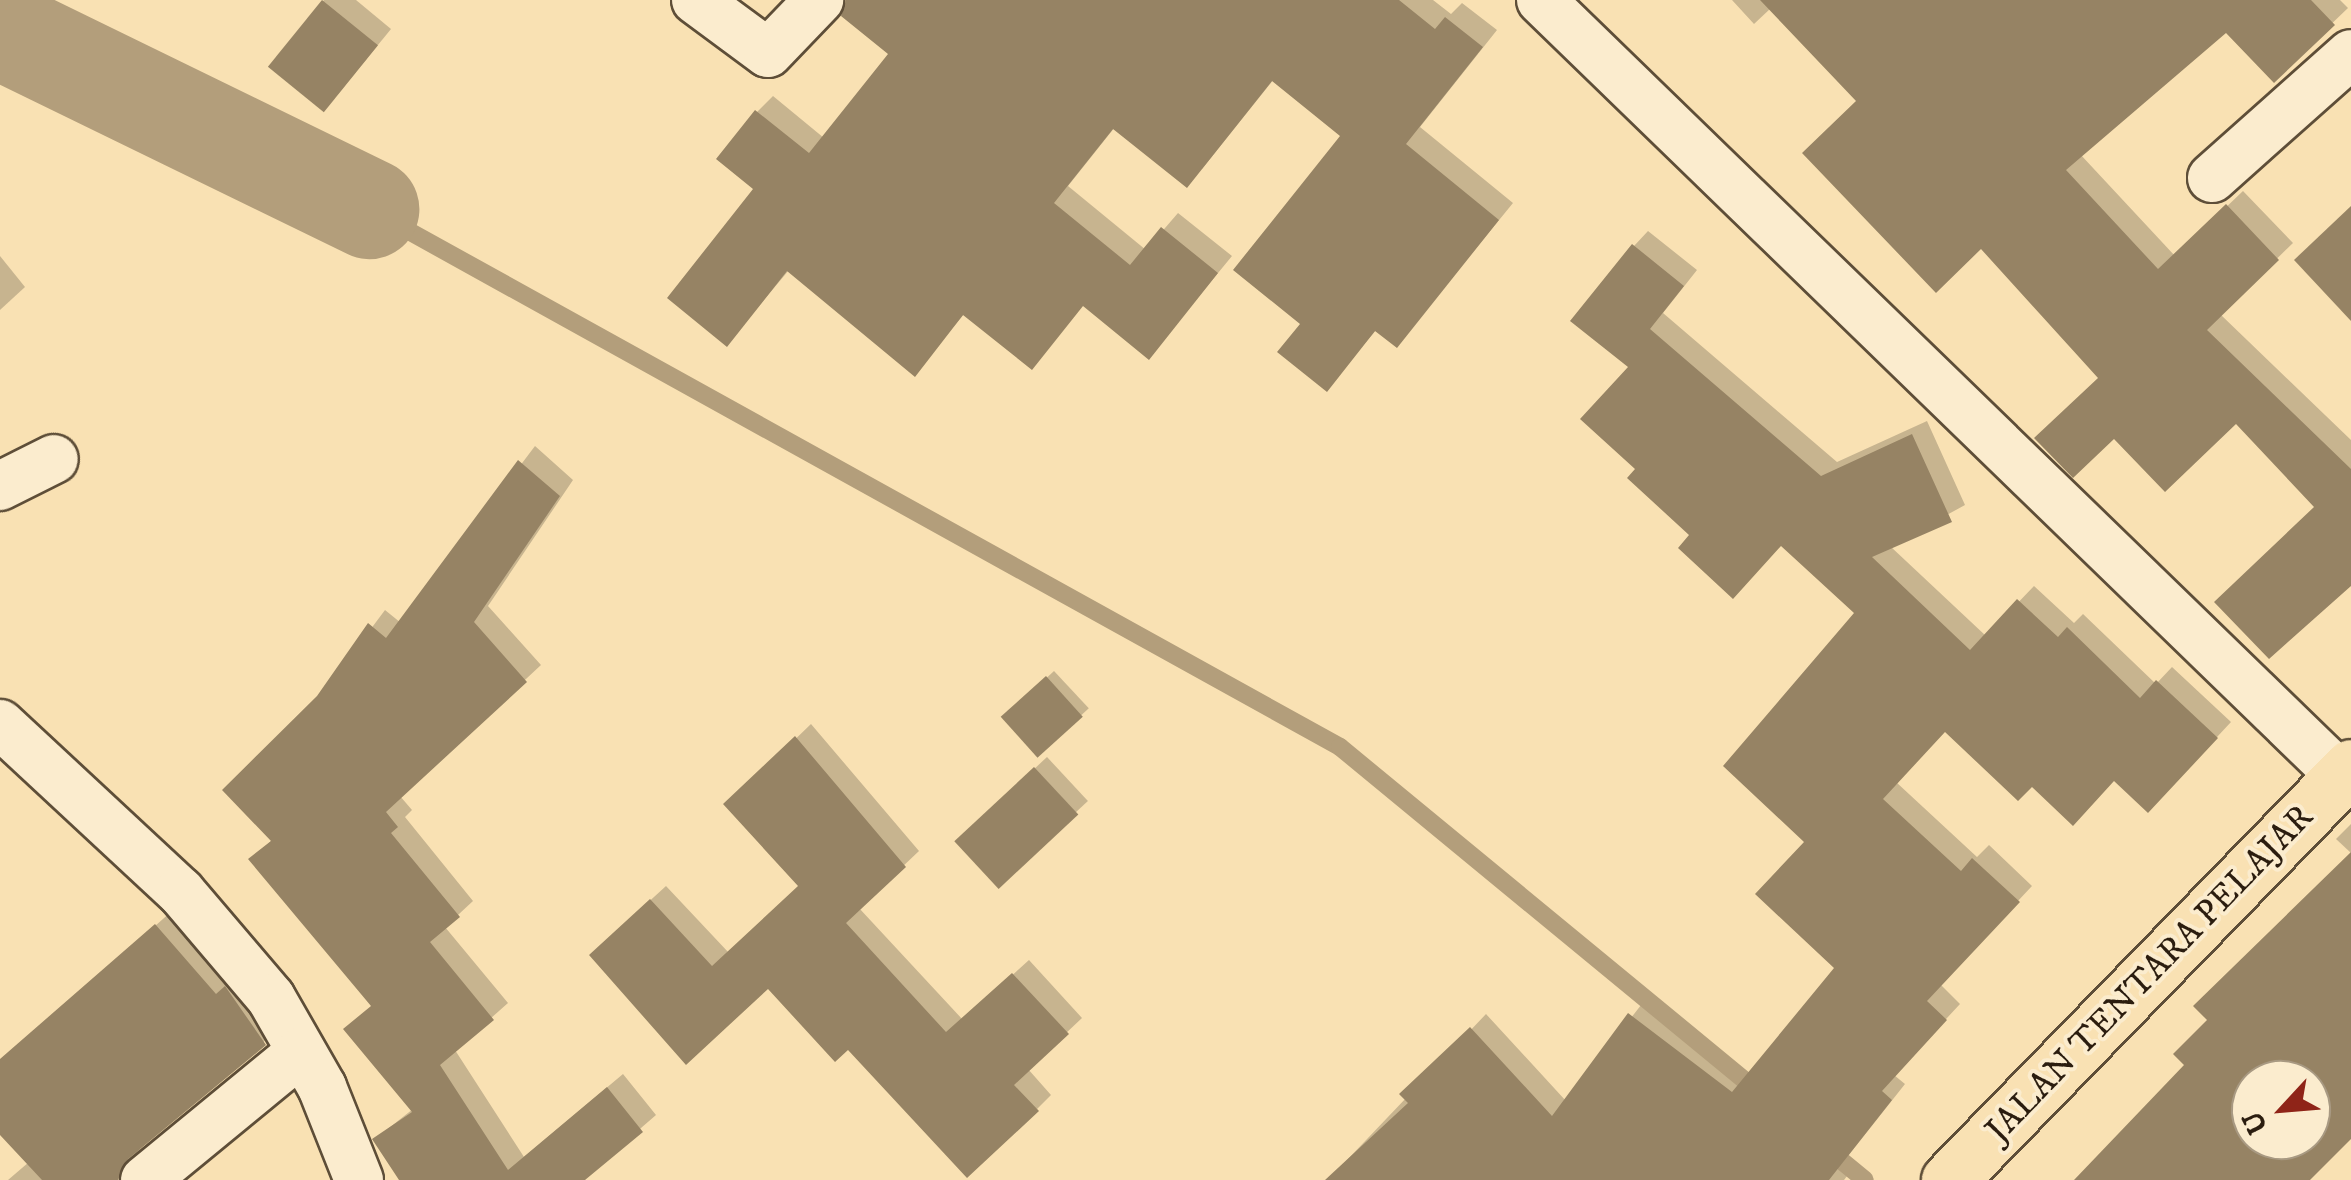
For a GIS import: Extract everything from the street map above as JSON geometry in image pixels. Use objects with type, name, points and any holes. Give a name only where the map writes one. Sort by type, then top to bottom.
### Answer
[{"type":"highway","name":"JALAN TENTARA PELAJAR","points":[[1949,1180],[2346,772]]},
{"type":"street","points":[[696,0],[768,53],[819,0]]},
{"type":"street","points":[[1542,0],[2346,772]]},
{"type":"street","points":[[2212,178],[2351,54]]},
{"type":"street","points":[[0,486],[54,459]]},
{"type":"street","points":[[0,724],[192,904],[272,998],[359,1180]]},
{"type":"street","points":[[145,1180],[301,1052]]},
{"type":"building","points":[[322,0],[378,45],[324,112],[268,67]]},
{"type":"building","points":[[846,0],[1399,0],[1435,29],[1445,17],[1483,47],[1406,144],[1499,220],[1397,348],[1375,331],[1327,392],[1277,352],[1300,324],[1233,270],[1340,136],[1272,81],[1187,188],[1113,129],[1054,203],[1130,265],[1161,227],[1218,273],[1149,360],[1083,306],[1032,370],[963,315],[915,377],[787,271],[727,347],[667,298],[753,189],[716,159],[755,110],[809,153],[888,54],[841,16]]},
{"type":"building","points":[[1760,0],[2311,0],[2335,25],[2274,83],[2226,33],[2066,170],[2158,269],[2226,204],[2279,260],[2207,330],[2351,469],[2351,586],[2269,659],[2214,602],[2314,507],[2236,424],[2165,492],[2114,439],[2073,478],[2034,438],[2098,378],[1981,249],[1936,293],[1802,153],[1856,101]]},
{"type":"building","points":[[2351,206],[2351,321],[2294,260]]},
{"type":"building","points":[[1632,244],[1684,286],[1650,329],[1821,476],[1912,434],[1952,522],[1872,557],[1970,650],[2017,599],[2058,637],[2067,627],[2140,698],[2156,680],[2218,738],[2148,813],[2114,781],[2073,826],[2032,787],[2018,801],[1945,732],[1883,799],[1961,871],[1972,858],[2020,902],[1927,1001],[1947,1020],[1882,1091],[1892,1100],[1829,1180],[1325,1180],[1408,1103],[1399,1094],[1470,1027],[1552,1116],[1628,1013],[1732,1092],[1834,968],[1755,894],[1804,842],[1723,766],[1854,613],[1781,546],[1733,599],[1678,548],[1689,535],[1627,478],[1635,469],[1580,419],[1628,367],[1570,321]]},
{"type":"building","points":[[518,460],[560,496],[474,622],[527,682],[386,812],[398,827],[391,833],[460,917],[430,942],[494,1020],[440,1065],[508,1170],[607,1087],[643,1132],[585,1180],[399,1180],[372,1139],[412,1112],[343,1029],[371,1006],[248,859],[271,841],[222,790],[317,696],[368,623],[386,638]]},
{"type":"building","points":[[1046,676],[1083,717],[1037,758],[1001,717]]},
{"type":"building","points":[[795,736],[906,867],[846,923],[946,1032],[1012,973],[1069,1034],[1014,1085],[1039,1111],[967,1178],[848,1050],[835,1062],[768,989],[686,1065],[589,955],[650,899],[712,966],[798,886],[723,804]]},
{"type":"building","points":[[1034,767],[1078,815],[999,889],[954,841]]},
{"type":"building","points":[[2351,852],[2351,1139],[2331,1159],[2331,1060],[2231,1060],[2231,1160],[2330,1160],[2310,1180],[2074,1180],[2184,1065],[2173,1054],[2207,1020],[2193,1006]]},
{"type":"building","points":[[155,924],[216,994],[225,986],[266,1045],[128,1159],[118,1180],[42,1180],[0,1135],[0,1059]]},
{"type":"waterway","points":[[0,29],[369,209]]},
{"type":"waterway","points":[[369,209],[1340,747],[1760,1093]]},
{"type":"waterway","points":[[1826,1148],[1865,1180]]}]
